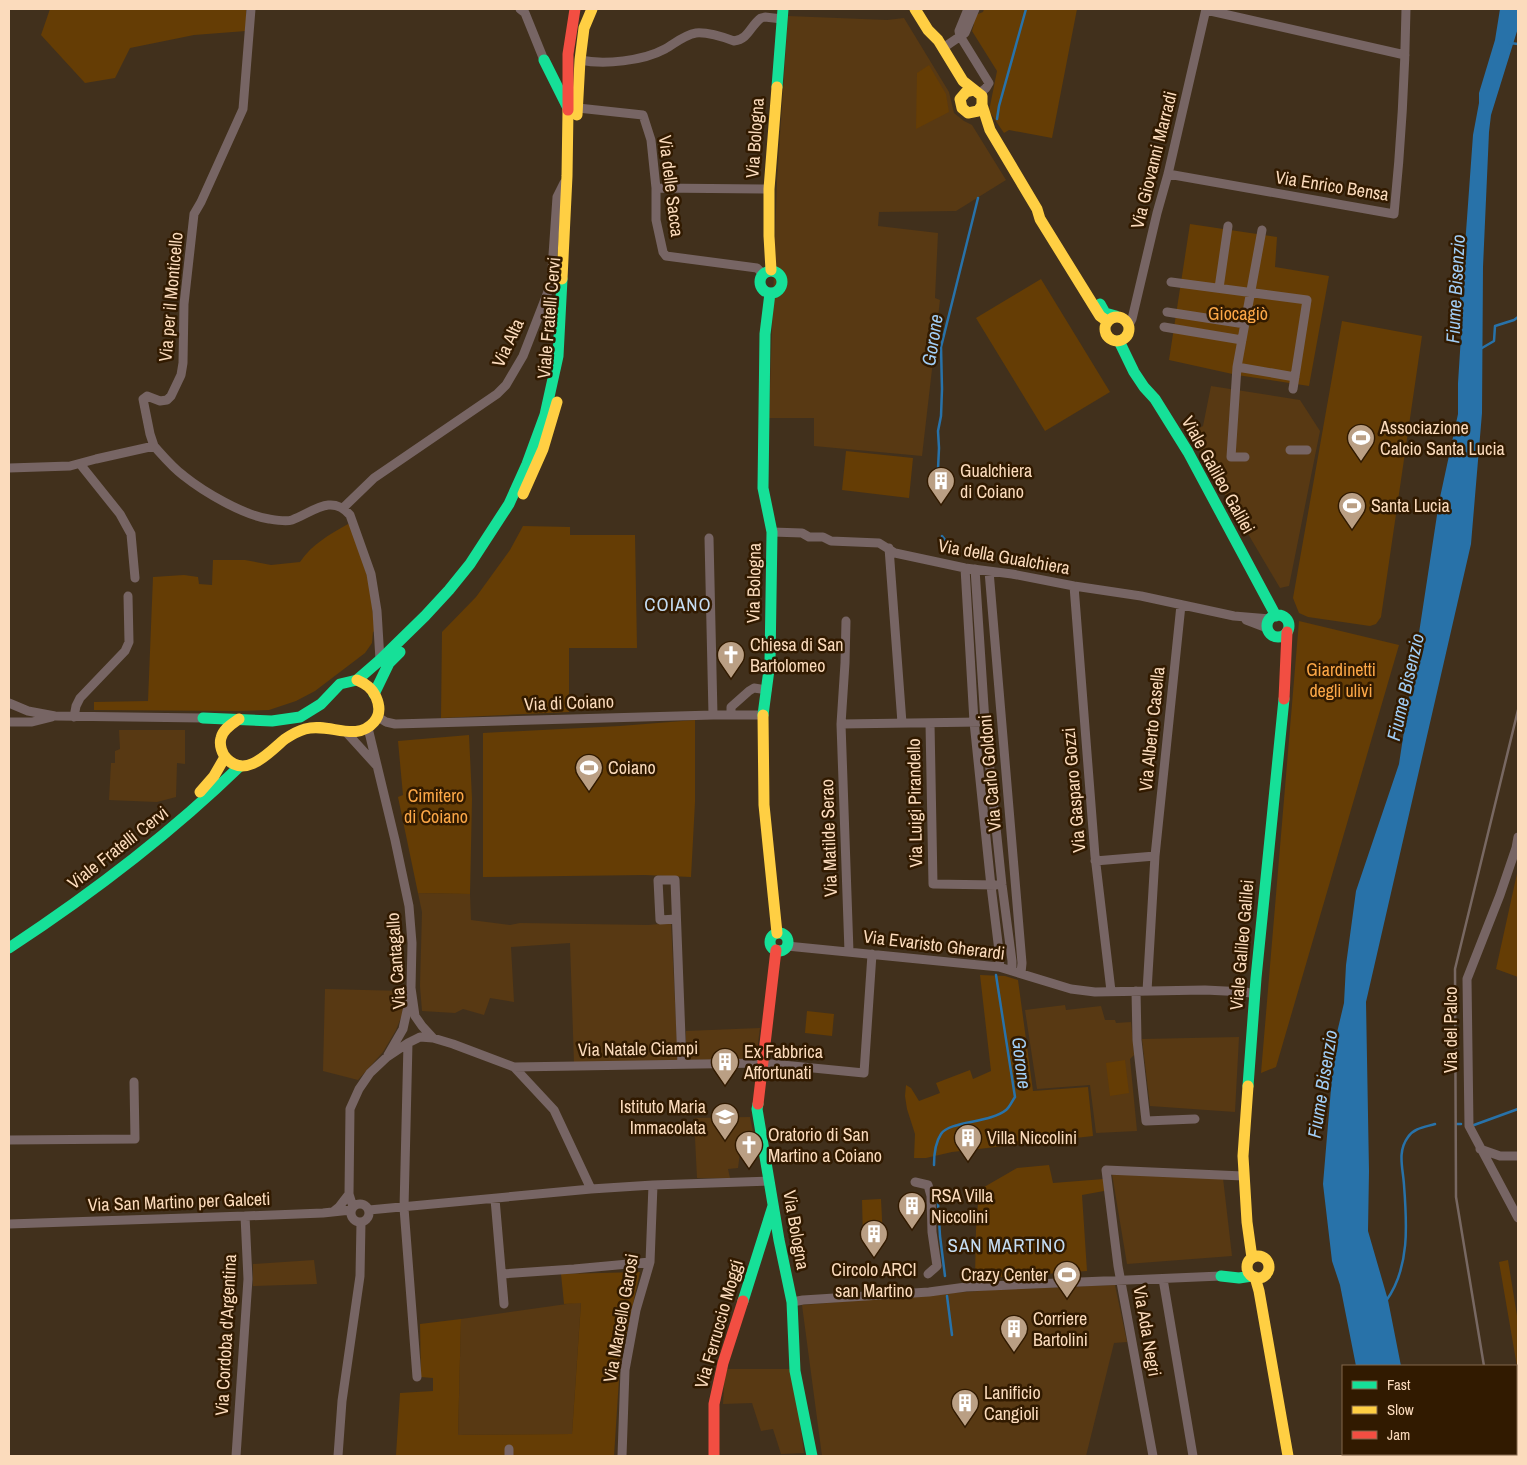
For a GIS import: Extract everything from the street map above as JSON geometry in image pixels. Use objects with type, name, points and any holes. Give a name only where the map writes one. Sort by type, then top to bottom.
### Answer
[{"type":"main road","name":"Viale Fratelli Cervi","points":[[374,694],[389,663],[429,624],[476,570],[516,509],[536,468],[553,420],[567,357],[572,274],[573,109],[568,54],[575,9]]},
{"type":"main road","name":"Viale Fratelli Cervi","points":[[203,718],[272,721],[300,717],[321,704],[340,684],[357,680],[380,660],[437,603],[470,564],[509,504],[527,464],[545,415],[558,356],[567,176],[573,109],[584,28],[592,9]]},
{"type":"main road","points":[[915,9],[928,30],[938,40],[964,81],[977,92]]},
{"type":"main road","name":"Via Bologna","points":[[767,272],[777,272],[782,280],[779,290],[770,293],[764,291],[760,286],[760,280],[767,272],[769,189],[782,14]]},
{"type":"main road","points":[[544,60],[550,65],[557,66],[562,64],[568,54]]},
{"type":"main road","points":[[544,60],[573,109]]},
{"type":"main road","points":[[977,92],[967,91],[961,96],[962,108],[968,113],[974,113],[982,106]]},
{"type":"main road","name":"Viale Galileo Galilei","points":[[977,92],[983,99],[982,106],[990,130],[1037,209],[1040,219],[1100,316],[1122,325],[1129,347],[1153,390],[1155,399],[1188,452],[1251,568],[1273,595],[1274,623],[1285,672]]},
{"type":"main road","name":"Via Bologna","points":[[770,293],[765,334],[763,488],[772,532],[770,662],[763,715],[764,805],[778,933]]},
{"type":"main road","name":"Viale Galileo Galilei","points":[[1274,623],[1288,622],[1289,625],[1286,640],[1285,672],[1255,994],[1247,1091],[1243,1176],[1247,1222],[1288,1456]]},
{"type":"main road","points":[[357,680],[368,686],[374,694],[378,706],[378,716],[368,728]]},
{"type":"main road","points":[[203,718],[221,737]]},
{"type":"main road","points":[[239,719],[227,727],[221,737],[221,748],[225,756],[240,766]]},
{"type":"main road","name":"Viale Fratelli Cervi","points":[[9,948],[66,911],[106,881],[203,802],[240,766],[256,763],[284,740],[305,729],[318,727],[358,732],[368,728]]},
{"type":"main road","name":"Viale Fratelli Cervi","points":[[9,938],[79,890],[177,814],[209,784],[225,756]]},
{"type":"main road","name":"Via Bologna","points":[[778,933],[786,936],[787,946]]},
{"type":"main road","name":"Via Bologna","points":[[778,933],[771,939],[772,945],[776,950],[757,1109],[779,1240],[792,1302],[795,1371],[812,1456]]},
{"type":"main road","points":[[776,950],[783,950],[787,946]]},
{"type":"main road","name":"Via Ferruccio Moggi","points":[[714,1456],[714,1404],[723,1363],[774,1204]]},
{"type":"main road","points":[[761,1241],[771,1238],[779,1240]]},
{"type":"main road","points":[[1221,1276],[1239,1278],[1256,1268]]},
{"type":"street","name":"Via per il Monticello","points":[[154,446],[143,399],[148,396],[160,401],[167,400],[181,376],[184,304],[194,214],[243,109],[251,9]]},
{"type":"street","points":[[520,9],[524,13],[544,60]]},
{"type":"street","points":[[968,9],[959,30],[960,36],[990,83],[986,88],[977,92]]},
{"type":"street","points":[[943,48],[965,33],[975,9]]},
{"type":"street","points":[[1206,9],[1406,55],[1406,9]]},
{"type":"street","name":"Via Giovanni Marradi","points":[[1122,325],[1168,174],[1206,9]]},
{"type":"street","points":[[580,60],[616,61],[638,59],[654,54],[695,33],[704,33],[738,41],[744,39],[761,18],[782,14]]},
{"type":"street","name":"Via Enrico Bensa","points":[[1168,174],[1394,214],[1406,55]]},
{"type":"street","name":"Via delle Sacca","points":[[573,109],[643,115],[651,140],[656,188],[656,220],[663,252],[666,256],[756,268],[767,272]]},
{"type":"street","name":"Via Alta","points":[[343,508],[374,478],[497,394],[506,385],[523,356],[551,284],[557,197],[567,176]]},
{"type":"street","points":[[656,188],[769,189]]},
{"type":"street","points":[[1218,288],[1228,226]]},
{"type":"street","points":[[1245,457],[1231,457],[1237,366],[1262,230]]},
{"type":"street","points":[[1171,282],[1308,300],[1293,389]]},
{"type":"street","points":[[1167,312],[1246,324]]},
{"type":"street","points":[[1164,327],[1242,340]]},
{"type":"street","points":[[1237,366],[1296,377]]},
{"type":"street","points":[[9,468],[70,466],[154,446],[183,476],[238,509],[268,519],[290,520],[326,505],[343,508],[350,515],[371,574],[378,611],[380,660]]},
{"type":"street","points":[[1290,450],[1307,450]]},
{"type":"street","points":[[80,464],[120,514],[131,534],[135,578]]},
{"type":"street","name":"Via della Gualchiera","points":[[772,532],[802,533],[809,537],[823,537],[831,541],[879,543],[895,553],[965,568],[1141,596],[1274,623]]},
{"type":"street","points":[[709,538],[713,715]]},
{"type":"street","points":[[889,548],[902,723]]},
{"type":"street","name":"Via Carlo Goldoni","points":[[965,568],[974,722],[1000,959],[999,967]]},
{"type":"street","name":"Via Carlo Goldoni","points":[[975,569],[985,722],[1002,885],[1012,961],[1016,972]]},
{"type":"street","name":"Via Carlo Goldoni","points":[[989,571],[1022,963],[1016,972]]},
{"type":"street","name":"Via Gasparo Gozzi","points":[[1074,586],[1096,861],[1111,991]]},
{"type":"street","points":[[74,716],[80,698],[125,651],[129,642],[128,596]]},
{"type":"street","name":"Via Alberto Casella","points":[[1147,991],[1155,856],[1181,605]]},
{"type":"street","name":"Via Matilde Serao","points":[[846,621],[841,724],[849,952]]},
{"type":"street","points":[[731,715],[731,708],[736,701],[754,688],[767,690]]},
{"type":"street","points":[[9,703],[28,711],[55,716],[203,718]]},
{"type":"street","name":"Via di Coiano","points":[[378,716],[386,722],[395,724],[763,715]]},
{"type":"street","points":[[9,722],[32,722],[55,716]]},
{"type":"street","points":[[841,724],[974,722]]},
{"type":"street","name":"Via Carlo Goldoni","points":[[974,722],[985,722]]},
{"type":"street","name":"Via Luigi Pirandello","points":[[930,723],[933,884],[991,886]]},
{"type":"street","name":"Via Cantagallo","points":[[368,728],[409,906],[412,943],[411,988],[416,1016],[422,1026],[434,1038]]},
{"type":"street","name":"Via Cantagallo","points":[[346,732],[378,767]]},
{"type":"street","name":"Via del Palco","points":[[1518,837],[1502,887],[1467,979],[1468,1126],[1518,1218]]},
{"type":"street","points":[[1096,861],[1155,856]]},
{"type":"street","points":[[676,919],[660,920],[658,880],[674,880],[676,919],[682,1064]]},
{"type":"street","points":[[991,886],[1002,885]]},
{"type":"street","name":"Via Evaristo Gherardi","points":[[787,946],[999,967],[1071,989],[1095,992],[1205,990],[1255,994]]},
{"type":"street","name":"Via Natale Ciampi","points":[[514,1067],[733,1065],[762,1063],[864,1073],[872,954]]},
{"type":"street","points":[[387,1057],[403,1029],[411,988]]},
{"type":"street","points":[[1136,991],[1137,1040],[1146,1121],[1195,1119]]},
{"type":"street","points":[[338,1456],[342,1401],[360,1276],[358,1222],[351,1216],[352,1208],[349,1194],[350,1109],[359,1089],[370,1073],[387,1057],[408,1043],[420,1038],[434,1038],[514,1067],[554,1110],[591,1189]]},
{"type":"street","points":[[408,1043],[404,1208],[417,1377]]},
{"type":"street","points":[[9,1140],[135,1139],[134,1082]]},
{"type":"street","points":[[1480,1148],[1500,1156],[1518,1156]]},
{"type":"street","points":[[1489,1162],[1500,1156]]},
{"type":"street","points":[[792,1302],[929,1292],[966,1287],[1121,1280],[1106,1170],[1243,1176]]},
{"type":"street","points":[[369,1210],[591,1189],[769,1181]]},
{"type":"street","points":[[915,1182],[928,1186],[931,1196],[932,1232],[937,1266],[928,1274]]},
{"type":"street","name":"Via Marcello Garosi","points":[[622,1456],[624,1370],[636,1310],[650,1262],[654,1185]]},
{"type":"street","points":[[334,1212],[349,1194]]},
{"type":"street","points":[[495,1199],[504,1304]]},
{"type":"street","points":[[352,1208],[362,1204],[369,1210],[368,1218],[358,1222]]},
{"type":"street","name":"Via San Martino per Galceti","points":[[9,1224],[334,1212],[352,1208]]},
{"type":"street","name":"Via Cordoba d'Argentina","points":[[236,1456],[248,1279],[245,1216]]},
{"type":"street","points":[[502,1274],[650,1262]]},
{"type":"street","name":"Via Ada Negri","points":[[1153,1456],[1121,1280],[1221,1276]]},
{"type":"street","points":[[1163,1279],[1193,1456]]},
{"type":"shaded area","points":[[788,16],[887,20],[904,18],[949,92],[954,113],[972,125],[1006,180],[956,211],[879,212],[878,226],[938,233],[935,298],[940,300],[922,456],[814,446],[814,418],[769,418],[777,180]]},
{"type":"shaded area","points":[[1211,386],[1300,400],[1320,431],[1289,586],[1280,588],[1189,434],[1203,426]]},
{"type":"shaded area","points":[[119,730],[185,730],[185,764],[177,763],[176,797],[157,802],[109,800],[111,763],[115,763],[115,751],[120,749]]},
{"type":"shaded area","points":[[418,893],[470,894],[471,920],[510,925],[520,923],[648,925],[671,923],[678,1061],[574,1063],[570,943],[511,947],[514,1002],[490,998],[484,1015],[463,1009],[455,1013],[422,1011],[420,986],[422,912]]},
{"type":"shaded area","points":[[325,989],[405,991],[402,1015],[396,1030],[383,1052],[358,1080],[323,1071]]},
{"type":"shaded area","points":[[1065,1005],[1066,1010],[1101,1006],[1105,1020],[1115,1020],[1116,1023],[1131,1022],[1134,1055],[1130,1059],[1137,1131],[1096,1133],[1090,1085],[1037,1089],[1025,1010]]},
{"type":"shaded area","points":[[760,1028],[756,1059],[686,1060],[686,1031]]},
{"type":"shaded area","points":[[1239,1037],[1235,1112],[1150,1106],[1142,1039]]},
{"type":"shaded area","name":"Istituto Maria Immacolata","points":[[750,1117],[757,1151],[740,1153],[738,1168],[728,1169],[730,1178],[697,1178],[694,1118]]},
{"type":"shaded area","points":[[1112,1174],[1223,1178],[1232,1256],[1127,1264]]},
{"type":"shaded area","points":[[314,1260],[317,1284],[253,1286],[253,1264]]},
{"type":"shaded area","points":[[1115,1285],[1127,1342],[1114,1343],[1086,1456],[822,1456],[802,1305],[991,1290]]},
{"type":"shaded area","points":[[581,1302],[572,1434],[458,1435],[461,1319]]},
{"type":"shaded area","points":[[725,1369],[793,1369],[804,1453],[781,1454],[773,1429],[761,1431],[752,1403],[723,1404]]},
{"type":"green space","points":[[50,9],[246,9],[246,31],[194,35],[130,48],[115,78],[85,83],[41,35]]},
{"type":"green space","points":[[984,9],[1077,9],[1052,138],[1009,130],[1004,133],[989,111],[997,71],[972,31],[974,24],[973,16],[983,12]]},
{"type":"green space","points":[[929,65],[946,94],[949,112],[916,129],[917,73]]},
{"type":"green space","name":"Giocagiò","points":[[1190,224],[1277,237],[1275,267],[1329,276],[1309,386],[1237,375],[1169,360]]},
{"type":"green space","points":[[1041,279],[1110,392],[1045,431],[976,318]]},
{"type":"green space","name":"Associazione Calcio Santa Lucia","points":[[1342,321],[1422,336],[1381,617],[1376,624],[1370,626],[1308,617],[1299,613],[1293,598]]},
{"type":"green space","points":[[846,451],[913,458],[909,498],[842,490]]},
{"type":"green space","points":[[348,524],[350,525],[369,581],[375,631],[373,632],[372,643],[365,653],[315,691],[296,701],[269,710],[94,710],[94,702],[148,701],[153,577],[184,575],[198,577],[199,584],[212,585],[213,560],[245,560],[271,565],[300,562],[315,545]]},
{"type":"green space","points":[[523,526],[570,527],[570,535],[635,535],[637,648],[569,648],[569,712],[441,718],[442,632],[476,597],[510,550]]},
{"type":"green space","name":"Giardinetti degli ulivi","points":[[1299,621],[1399,645],[1276,1067],[1261,1073]]},
{"type":"green space","name":"Coiano","points":[[695,720],[695,802],[691,877],[645,875],[483,877],[483,733]]},
{"type":"green space","name":"Cimitero di Coiano","points":[[469,735],[472,799],[470,894],[418,893],[398,797],[403,795],[398,741]]},
{"type":"green space","points":[[1518,869],[1518,977],[1496,969]]},
{"type":"green space","points":[[980,975],[1005,976],[1018,980],[1033,1091],[1088,1087],[1093,1136],[914,1158],[915,1134],[907,1109],[906,1085],[911,1088],[919,1101],[940,1093],[936,1083],[970,1070],[973,1079],[991,1071]]},
{"type":"green space","points":[[807,1011],[834,1014],[832,1036],[805,1033]]},
{"type":"green space","points":[[1125,1060],[1129,1093],[1110,1096],[1106,1063]]},
{"type":"green space","points":[[1049,1165],[1053,1183],[1104,1179],[1104,1191],[1082,1195],[1087,1271],[975,1279],[979,1190],[1017,1168]]},
{"type":"green space","points":[[881,1199],[883,1239],[863,1239],[862,1200]]},
{"type":"green space","points":[[1508,1260],[1518,1322],[1518,1372],[1517,1365],[1499,1262]]},
{"type":"green space","points":[[640,1272],[620,1364],[614,1456],[396,1455],[400,1393],[433,1391],[433,1378],[421,1377],[420,1324],[461,1319],[458,1435],[572,1434],[581,1303],[564,1304],[561,1274]]},
{"type":"water","points":[[1500,9],[1518,9],[1518,28],[1491,115],[1489,132],[1483,267],[1482,413],[1471,544],[1366,1002],[1369,1171],[1368,1231],[1388,1300],[1401,1365],[1356,1365],[1340,1285],[1332,1261],[1323,1184],[1335,1041],[1344,1003],[1346,965],[1356,891],[1399,764],[1439,502],[1458,414],[1461,336],[1460,298],[1473,135],[1479,93],[1495,40]]},
{"type":"waterway","name":"Gorone","points":[[997,119],[1026,9]]},
{"type":"waterway","points":[[1510,43],[1518,44]]},
{"type":"waterway","name":"Gorone","points":[[937,490],[938,431],[941,416],[942,389],[941,347],[978,198]]},
{"type":"waterway","points":[[1482,348],[1494,341],[1495,326],[1518,317]]},
{"type":"waterway","name":"Gorone","points":[[942,536],[954,551]]},
{"type":"waterway","name":"Gorone","points":[[934,1165],[937,1141],[945,1130],[999,1114],[1007,1109],[1015,1097],[996,975]]},
{"type":"waterway","points":[[1474,1125],[1518,1109]]},
{"type":"waterway","points":[[1386,1301],[1394,1288],[1399,1274],[1405,1245],[1406,1215],[1402,1160],[1403,1148],[1408,1137],[1413,1132],[1435,1124]]},
{"type":"waterway","name":"Gorone","points":[[938,1203],[945,1276]]},
{"type":"waterway","name":"Gorone","points":[[947,1296],[952,1335]]},
{"type":"railway","points":[[1484,1365],[1456,1197],[1455,969],[1518,710]]},
{"type":"traffic: fast","points":[[777,87],[783,9]]},
{"type":"traffic: fast","points":[[544,60],[567,106]]},
{"type":"traffic: fast","points":[[771,271],[779,274],[782,282],[779,290],[771,293],[763,290],[760,282],[763,274],[771,271]]},
{"type":"traffic: fast","points":[[203,718],[272,721],[300,717],[321,704],[340,684],[357,680],[425,616],[449,590],[470,564],[509,504],[527,464],[545,415],[558,356],[562,279]]},
{"type":"traffic: fast","points":[[763,715],[770,662],[772,532],[763,488],[765,334],[770,293]]},
{"type":"traffic: fast","points":[[1100,304],[1105,313],[1116,316]]},
{"type":"traffic: fast","points":[[1119,341],[1134,372],[1155,399],[1188,452],[1276,616]]},
{"type":"traffic: fast","points":[[1278,615],[1286,618],[1289,626],[1286,634],[1278,637],[1270,634],[1267,626],[1270,618],[1278,615]]},
{"type":"traffic: fast","points":[[374,694],[389,663],[400,652]]},
{"type":"traffic: fast","points":[[1248,1086],[1256,978],[1284,699]]},
{"type":"traffic: fast","points":[[9,948],[100,885],[186,816],[240,766]]},
{"type":"traffic: fast","points":[[779,933],[785,936],[788,942],[785,948],[779,951],[773,948],[770,942],[773,936],[779,933]]},
{"type":"traffic: fast","points":[[758,1104],[757,1109],[779,1240],[792,1302],[795,1371],[812,1456]]},
{"type":"traffic: fast","points":[[743,1301],[773,1206]]},
{"type":"traffic: fast","points":[[1221,1276],[1239,1278],[1252,1276]]},
{"type":"traffic: slow","points":[[577,115],[584,28],[592,9]]},
{"type":"traffic: slow","points":[[915,9],[928,30],[938,40],[963,81],[982,96],[982,105],[978,111],[968,113],[962,108],[960,99],[966,92],[974,90]]},
{"type":"traffic: slow","points":[[771,270],[769,189],[777,87]]},
{"type":"traffic: slow","points":[[982,105],[990,130],[1037,209],[1040,219],[1100,316],[1107,321]]},
{"type":"traffic: slow","points":[[562,279],[568,110]]},
{"type":"traffic: slow","points":[[1117,317],[1126,320],[1129,329],[1126,338],[1117,341],[1108,338],[1105,329],[1108,320],[1117,317]]},
{"type":"traffic: slow","points":[[523,494],[543,449],[557,402]]},
{"type":"traffic: slow","points":[[239,719],[224,732],[220,744],[222,752],[227,759],[242,766],[258,761],[285,739],[305,729],[323,728],[351,732],[359,731],[367,728],[374,722],[379,707],[373,691],[357,680]]},
{"type":"traffic: slow","points":[[763,715],[764,805],[777,933]]},
{"type":"traffic: slow","points":[[200,792],[214,776],[225,757]]},
{"type":"traffic: slow","points":[[1248,1086],[1243,1156],[1247,1222],[1252,1258]]},
{"type":"traffic: slow","points":[[1258,1256],[1266,1259],[1269,1267],[1266,1275],[1258,1278],[1250,1275],[1247,1267],[1250,1259],[1258,1256]]},
{"type":"traffic: slow","points":[[1255,1277],[1288,1456]]},
{"type":"traffic: jam","points":[[568,110],[568,54],[575,9]]},
{"type":"traffic: jam","points":[[1284,699],[1287,632]]},
{"type":"traffic: jam","points":[[758,1104],[776,950]]},
{"type":"traffic: jam","points":[[714,1456],[714,1404],[723,1363],[743,1301]]},
{"type":"place","name":"Associazione Calcio Santa Lucia","points":[[1361,462]]},
{"type":"place","name":"Gualchiera di Coiano","points":[[941,505]]},
{"type":"place","name":"Santa Lucia","points":[[1352,530]]},
{"type":"place","name":"Chiesa di San Bartolomeo","points":[[731,679]]},
{"type":"place","name":"Coiano","points":[[589,792]]},
{"type":"place","name":"Ex Fabbrica Affortunati","points":[[725,1086]]},
{"type":"place","name":"Istituto Maria Immacolata","points":[[725,1141]]},
{"type":"place","name":"Villa Niccolini","points":[[968,1162]]},
{"type":"place","name":"Oratorio di San Martino a Coiano","points":[[749,1169]]},
{"type":"place","name":"RSA Villa Niccolini","points":[[912,1230]]},
{"type":"place","name":"Circolo ARCI san Martino","points":[[874,1258]]},
{"type":"place","name":"Crazy Center","points":[[1067,1299]]},
{"type":"place","name":"Corriere Bartolini","points":[[1014,1353]]},
{"type":"place","name":"Lanificio Cangioli","points":[[965,1427]]},
{"type":"district","name":"COIANO","points":[[678,604]]},
{"type":"district","name":"SAN MARTINO","points":[[1007,1245]]},
{"type":"water label","name":"Fiume Bisenzio","points":[[1455,289]]},
{"type":"water label","name":"Fiume Bisenzio","points":[[1405,687]]},
{"type":"water label","name":"Fiume Bisenzio","points":[[1322,1084]]}]
